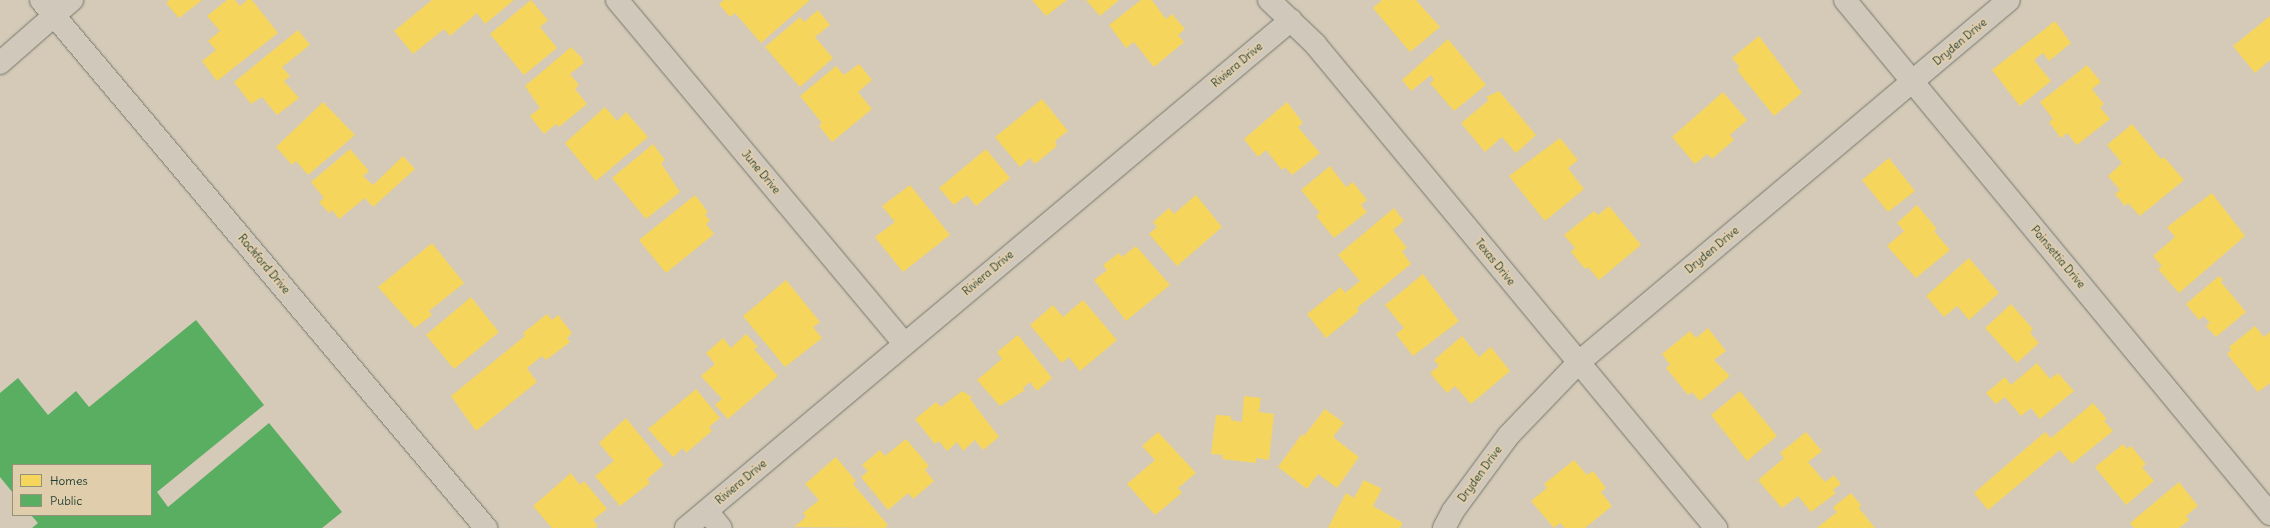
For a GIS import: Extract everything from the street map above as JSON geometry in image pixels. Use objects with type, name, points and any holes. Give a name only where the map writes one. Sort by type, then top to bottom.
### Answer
[{"type":"street","points":[[0,63],[47,8],[72,0]]},
{"type":"street","name":"June Drive","points":[[617,0],[904,343]]},
{"type":"street","name":"Texas Drive","points":[[1269,0],[1315,44],[1716,528]]},
{"type":"street","name":"Poinsettia Drive","points":[[1845,0],[2270,514]]},
{"type":"street","name":"Dryden Drive","points":[[1444,528],[1453,511],[1509,435],[1578,363],[2009,0]]},
{"type":"street","name":"Rockford Drive","points":[[47,8],[486,528]]},
{"type":"street","name":"Riviera Drive","points":[[686,528],[904,343],[1291,20]]},
{"type":"street","points":[[707,511],[721,528]]},
{"type":"building: Homes","points":[[169,0],[202,0],[179,18],[166,3]]},
{"type":"building: Homes","points":[[227,0],[235,0],[240,6],[247,0],[252,0],[278,33],[217,81],[202,61],[216,50],[208,41],[220,31],[207,16]]},
{"type":"building: Homes","points":[[432,0],[514,0],[485,24],[477,13],[450,36],[444,29],[413,54],[394,31]]},
{"type":"building: Homes","points":[[531,0],[548,20],[540,27],[557,48],[524,75],[490,34]]},
{"type":"building: Homes","points":[[724,0],[810,0],[761,43],[735,13],[730,17],[719,4]]},
{"type":"building: Homes","points":[[1032,0],[1067,0],[1046,16]]},
{"type":"building: Homes","points":[[1086,0],[1119,0],[1100,16]]},
{"type":"building: Homes","points":[[1141,0],[1152,0],[1166,19],[1172,14],[1185,29],[1178,35],[1184,42],[1154,67],[1134,42],[1126,48],[1109,25]]},
{"type":"building: Homes","points":[[1382,0],[1416,0],[1440,27],[1410,52],[1373,8]]},
{"type":"building: Homes","points":[[818,10],[830,25],[815,37],[833,58],[800,87],[765,47],[800,17],[804,22]]},
{"type":"building: Homes","points":[[2270,16],[2270,60],[2255,73],[2233,46]]},
{"type":"building: Homes","points":[[2055,21],[2071,43],[2049,61],[2043,53],[2034,60],[2051,81],[2020,106],[1992,70]]},
{"type":"building: Homes","points":[[298,30],[310,45],[282,67],[290,76],[284,81],[299,98],[277,115],[262,97],[251,104],[234,82]]},
{"type":"building: Homes","points":[[1759,36],[1802,93],[1774,116],[1737,70],[1740,67],[1732,58]]},
{"type":"building: Homes","points":[[1448,39],[1486,85],[1454,111],[1430,83],[1434,80],[1431,75],[1411,91],[1402,80]]},
{"type":"building: Homes","points":[[571,47],[582,58],[584,63],[570,74],[579,85],[575,89],[587,104],[559,127],[556,124],[544,134],[530,116],[540,108],[525,86]]},
{"type":"building: Homes","points":[[859,64],[872,80],[858,92],[872,109],[832,142],[819,126],[822,123],[800,96],[836,66],[844,75]]},
{"type":"building: Homes","points":[[2087,65],[2101,82],[2092,89],[2104,104],[2100,107],[2110,119],[2077,145],[2067,133],[2061,138],[2049,122],[2053,119],[2040,102]]},
{"type":"building: Homes","points":[[1499,91],[1536,135],[1516,153],[1502,137],[1485,152],[1461,123],[1489,100],[1486,97]]},
{"type":"building: Homes","points":[[1723,92],[1747,120],[1730,135],[1734,140],[1712,159],[1707,154],[1695,164],[1672,137]]},
{"type":"building: Homes","points":[[1042,99],[1068,131],[1055,141],[1057,146],[1035,164],[1030,158],[1020,167],[995,137]]},
{"type":"building: Homes","points":[[323,102],[355,135],[308,175],[296,161],[292,165],[276,147]]},
{"type":"building: Homes","points":[[1287,102],[1303,123],[1298,127],[1320,153],[1292,175],[1285,167],[1282,170],[1266,150],[1258,157],[1244,139]]},
{"type":"building: Homes","points":[[605,107],[617,121],[626,112],[648,137],[596,181],[565,143]]},
{"type":"building: Homes","points":[[2132,124],[2161,159],[2164,157],[2184,180],[2140,216],[2128,203],[2125,206],[2115,194],[2120,190],[2108,176],[2122,163],[2107,145]]},
{"type":"building: Homes","points":[[1560,138],[1578,160],[1568,168],[1584,189],[1545,221],[1509,176]]},
{"type":"building: Homes","points":[[653,144],[665,160],[661,163],[680,192],[646,219],[612,178]]},
{"type":"building: Homes","points":[[350,149],[369,171],[363,176],[373,185],[403,156],[415,169],[373,207],[365,198],[339,219],[332,210],[329,213],[319,202],[324,198],[311,182]]},
{"type":"building: Homes","points":[[986,149],[1010,178],[976,206],[967,195],[954,205],[939,188]]},
{"type":"building: Homes","points":[[1889,158],[1915,191],[1888,212],[1862,180]]},
{"type":"building: Homes","points":[[1330,166],[1346,187],[1353,182],[1367,200],[1361,205],[1367,212],[1334,238],[1316,216],[1320,213],[1301,190]]},
{"type":"building: Homes","points":[[910,185],[950,235],[903,272],[875,237],[895,222],[882,206]]},
{"type":"building: Homes","points":[[2212,193],[2245,236],[2179,293],[2158,269],[2162,266],[2153,256],[2175,237],[2167,227]]},
{"type":"building: Homes","points":[[695,195],[708,212],[705,214],[710,221],[706,224],[714,234],[666,273],[639,240]]},
{"type":"building: Homes","points":[[1196,195],[1222,227],[1177,266],[1149,234],[1157,227],[1153,222],[1169,208],[1174,214]]},
{"type":"building: Homes","points":[[1917,205],[1937,229],[1934,231],[1950,250],[1916,278],[1887,246],[1904,231],[1897,223]]},
{"type":"building: Homes","points":[[1609,206],[1641,245],[1599,280],[1588,267],[1585,269],[1571,252],[1575,248],[1564,235],[1594,211],[1598,215]]},
{"type":"building: Homes","points":[[1394,208],[1404,221],[1393,230],[1407,248],[1402,251],[1411,264],[1357,308],[1359,311],[1326,338],[1307,314],[1341,287],[1345,293],[1360,281],[1338,255]]},
{"type":"building: Homes","points":[[432,243],[464,283],[429,311],[432,315],[415,328],[378,287]]},
{"type":"building: Homes","points":[[1136,246],[1170,285],[1126,321],[1094,280],[1107,270],[1103,265],[1119,253],[1122,257]]},
{"type":"building: Homes","points":[[1969,258],[1999,293],[1969,320],[1957,306],[1944,317],[1926,296]]},
{"type":"building: Homes","points":[[1423,274],[1459,321],[1413,356],[1396,334],[1404,328],[1385,305]]},
{"type":"building: Homes","points":[[2219,276],[2223,280],[2221,282],[2246,312],[2216,337],[2206,326],[2210,323],[2204,316],[2199,320],[2186,304]]},
{"type":"building: Homes","points":[[786,280],[820,322],[813,327],[822,338],[785,367],[743,316]]},
{"type":"building: Homes","points":[[471,297],[499,332],[454,369],[426,335]]},
{"type":"building: Homes","points":[[1083,300],[1117,340],[1080,371],[1069,357],[1062,363],[1030,325],[1053,305],[1063,317]]},
{"type":"building: Homes","points":[[2011,304],[2033,329],[2030,333],[2039,343],[2017,363],[1985,328]]},
{"type":"building: Homes","points":[[547,314],[552,320],[558,315],[572,333],[567,338],[570,342],[546,360],[542,356],[527,368],[537,382],[476,431],[451,396],[525,336],[523,333]]},
{"type":"building: Homes","points":[[2255,326],[2264,337],[2270,332],[2270,383],[2258,392],[2227,354],[2231,350],[2229,347]]},
{"type":"building: Homes","points":[[1708,328],[1726,351],[1714,360],[1730,376],[1700,401],[1692,392],[1688,395],[1666,368],[1670,365],[1662,354],[1690,331],[1696,338]]},
{"type":"building: Homes","points":[[746,334],[758,347],[754,349],[778,376],[728,419],[715,405],[722,399],[701,376],[715,364],[706,353],[723,338],[731,348]]},
{"type":"building: Homes","points":[[1018,335],[1052,378],[1037,391],[1030,382],[1023,388],[1025,390],[1000,406],[977,380],[1002,359],[997,352]]},
{"type":"building: Homes","points":[[1462,336],[1479,357],[1491,347],[1510,371],[1471,404],[1455,386],[1447,393],[1430,373],[1439,366],[1434,360]]},
{"type":"building: Homes","points":[[2037,363],[2050,379],[2058,373],[2074,391],[2040,419],[2031,408],[2021,416],[2005,397],[1996,404],[1986,393],[2005,377],[2011,385]]},
{"type":"building: Homes","points":[[696,389],[720,418],[709,427],[712,431],[686,453],[683,448],[673,457],[648,429]]},
{"type":"building: Homes","points":[[962,391],[972,397],[970,399],[999,437],[983,450],[975,440],[963,451],[957,442],[947,451],[939,441],[935,444],[915,419],[936,402],[941,407]]},
{"type":"building: Homes","points":[[1740,391],[1777,436],[1747,461],[1711,415]]},
{"type":"building: Homes","points":[[1244,396],[1261,398],[1259,412],[1274,414],[1269,460],[1256,458],[1256,463],[1222,459],[1223,455],[1211,454],[1216,415],[1231,416],[1231,420],[1242,422]]},
{"type":"building: Homes","points":[[2093,403],[2107,419],[2104,421],[2113,431],[2072,464],[2060,450],[1988,510],[1974,493],[2045,432],[2051,438]]},
{"type":"building: Homes","points":[[1325,409],[1344,423],[1333,437],[1359,457],[1337,488],[1318,474],[1307,489],[1278,467],[1302,434],[1304,436]]},
{"type":"building: Homes","points":[[626,418],[664,465],[647,479],[650,483],[620,506],[595,476],[614,461],[599,443]]},
{"type":"building: Homes","points":[[1158,432],[1196,473],[1178,488],[1182,493],[1155,515],[1127,484],[1155,460],[1142,446]]},
{"type":"building: Homes","points":[[1806,432],[1822,451],[1808,462],[1825,482],[1834,475],[1841,484],[1833,490],[1836,493],[1811,512],[1798,496],[1782,508],[1758,480],[1784,458],[1780,453]]},
{"type":"building: Homes","points":[[906,439],[929,466],[925,470],[934,481],[913,499],[908,493],[888,510],[861,477],[868,471],[862,465],[880,450],[885,456]]},
{"type":"building: Homes","points":[[2123,444],[2127,449],[2131,446],[2146,464],[2142,467],[2154,481],[2126,505],[2095,467]]},
{"type":"building: Homes","points":[[836,457],[856,481],[853,484],[888,525],[885,528],[794,527],[806,517],[803,513],[819,500],[805,484]]},
{"type":"building: Homes","points":[[1574,460],[1587,475],[1593,471],[1606,488],[1601,492],[1612,506],[1585,528],[1565,528],[1560,523],[1554,528],[1531,501],[1547,488],[1544,484]]},
{"type":"building: Homes","points":[[571,473],[580,485],[584,481],[607,509],[593,520],[598,526],[595,528],[552,528],[533,506]]},
{"type":"building: Homes","points":[[1364,480],[1382,489],[1373,506],[1403,523],[1400,528],[1328,528],[1346,493],[1354,498]]},
{"type":"building: Homes","points":[[2179,482],[2198,506],[2186,516],[2189,520],[2179,528],[2134,528],[2130,523]]},
{"type":"building: Homes","points":[[1851,493],[1861,505],[1859,508],[1875,528],[1817,528],[1837,512],[1833,507]]},
{"type":"building: Public","points":[[196,320],[264,405],[157,492],[168,507],[269,423],[342,512],[322,528],[32,528],[38,523],[32,516],[152,516],[152,464],[12,464],[12,492],[0,477],[0,393],[18,378],[48,415],[76,391],[89,407]]}]
